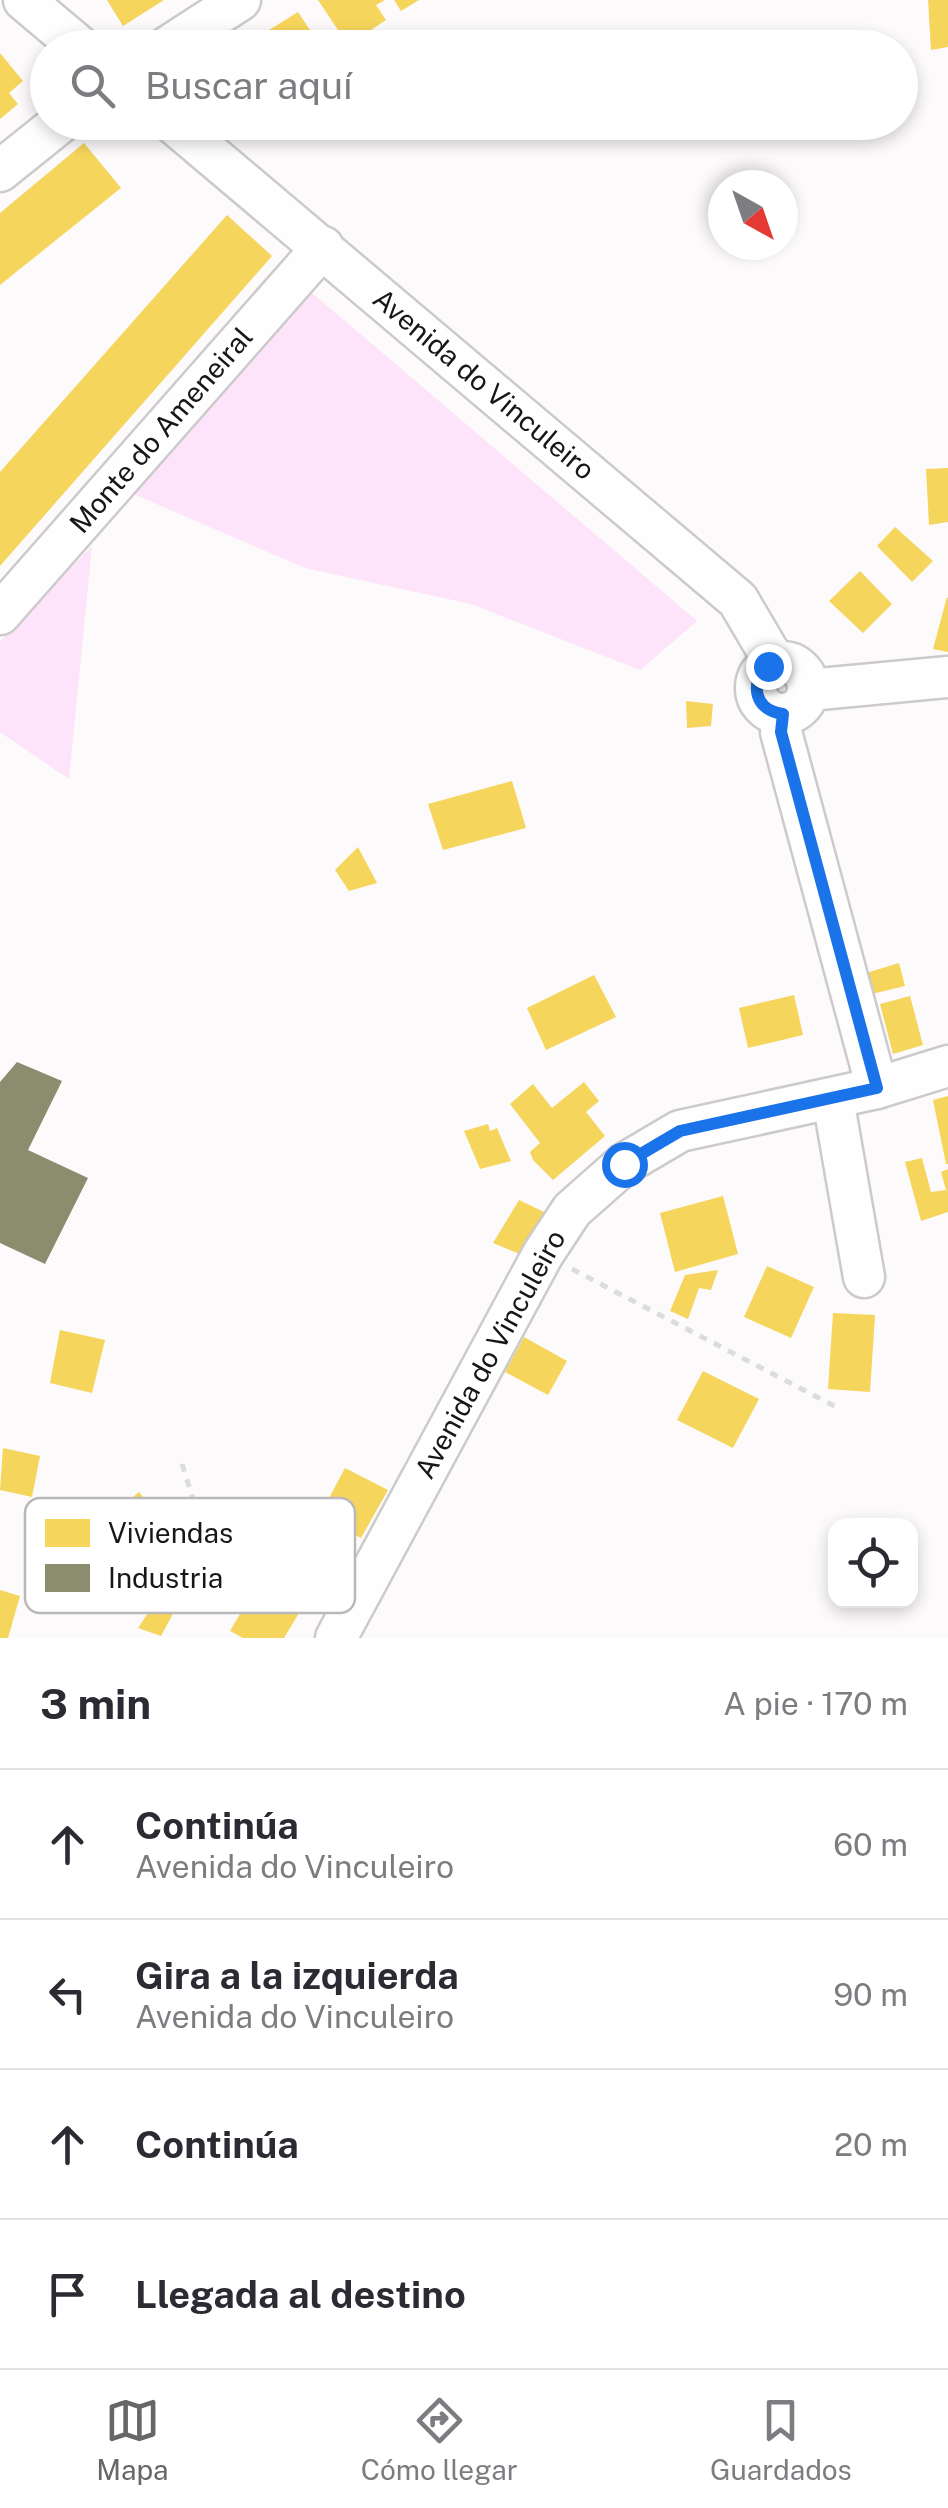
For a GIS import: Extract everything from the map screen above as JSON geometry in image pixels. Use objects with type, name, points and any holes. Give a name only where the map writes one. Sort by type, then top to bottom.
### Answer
[{"type":"street","points":[[24,0],[60,30]]},
{"type":"street","points":[[194,30],[240,0]]},
{"type":"street","points":[[0,171],[39,140]]},
{"type":"street","name":"Avenida do Vinculeiro","points":[[194,140],[738,600],[775,663],[799,668],[796,702]]},
{"type":"street","name":"Monte do Ameneiral","points":[[0,614],[323,247]]},
{"type":"street","points":[[877,1088],[781,732],[796,702],[823,692],[948,677]]},
{"type":"street","name":"Avenida do Vinculeiro","points":[[355,1601],[542,1254],[572,1210],[624,1164],[680,1131],[833,1099],[948,1066]]},
{"type":"street","points":[[833,1099],[864,1277]]},
{"type":"street","name":"Avenida do Vinculeiro","points":[[336,1638],[349,1613]]},
{"type":"path","points":[[542,1254],[840,1408]]},
{"type":"path","points":[[182,1464],[192,1498]]},
{"type":"path","points":[[355,1551],[379,1554]]},
{"type":"shaded area","points":[[304,286],[697,621],[640,670],[471,604],[305,568],[124,490]]},
{"type":"shaded area","points":[[92,546],[69,779],[0,732],[0,641]]},
{"type":"building: Viviendas","points":[[107,0],[164,0],[123,26]]},
{"type":"building: Viviendas","points":[[318,0],[385,0],[376,5],[386,20],[371,30],[338,30]]},
{"type":"building: Viviendas","points":[[394,0],[419,0],[401,11]]},
{"type":"building: Viviendas","points":[[928,0],[948,0],[948,47],[931,50]]},
{"type":"building: Viviendas","points":[[298,12],[310,30],[269,30]]},
{"type":"building: Viviendas","points":[[0,53],[23,81],[9,93],[18,104],[0,119]]},
{"type":"building: Viviendas","points":[[84,143],[121,188],[0,285],[0,213]]},
{"type":"building: Viviendas","points":[[227,215],[272,256],[0,566],[0,472]]},
{"type":"building: Viviendas","points":[[948,468],[948,522],[929,525],[926,469]]},
{"type":"building: Viviendas","points":[[895,527],[933,561],[912,582],[877,546]]},
{"type":"building: Viviendas","points":[[860,571],[892,604],[863,633],[829,601]]},
{"type":"building: Viviendas","points":[[948,598],[948,652],[933,649]]},
{"type":"building: Viviendas","points":[[686,701],[713,704],[711,726],[687,728]]},
{"type":"building: Viviendas","points":[[512,781],[526,828],[443,850],[428,804]]},
{"type":"building: Viviendas","points":[[358,847],[377,883],[349,891],[335,870]]},
{"type":"building: Viviendas","points":[[899,963],[905,986],[872,994],[866,973]]},
{"type":"building: Viviendas","points":[[594,975],[616,1017],[546,1050],[527,1008]]},
{"type":"building: Viviendas","points":[[794,995],[803,1035],[748,1048],[739,1008]]},
{"type":"building: Viviendas","points":[[910,996],[923,1045],[893,1054],[880,1004]]},
{"type":"building: Viviendas","points":[[584,1082],[599,1101],[586,1112],[605,1136],[553,1180],[533,1160],[530,1152],[540,1143],[510,1104],[533,1084],[552,1108]]},
{"type":"building: Viviendas","points":[[948,1096],[948,1164],[946,1164],[933,1100]]},
{"type":"building: Viviendas","points":[[488,1124],[490,1131],[497,1128],[511,1161],[480,1169],[464,1131]]},
{"type":"building: Viviendas","points":[[922,1158],[931,1192],[946,1190],[941,1172],[948,1169],[948,1212],[921,1221],[905,1162]]},
{"type":"building: Viviendas","points":[[723,1196],[738,1254],[675,1272],[660,1213]]},
{"type":"building: Viviendas","points":[[519,1200],[544,1212],[522,1255],[493,1243]]},
{"type":"building: Viviendas","points":[[767,1266],[814,1287],[791,1338],[744,1317]]},
{"type":"building: Viviendas","points":[[718,1270],[711,1290],[699,1288],[688,1319],[670,1311],[685,1275]]},
{"type":"building: Viviendas","points":[[833,1313],[875,1315],[870,1392],[828,1389]]},
{"type":"building: Viviendas","points":[[60,1330],[105,1340],[92,1393],[50,1383]]},
{"type":"building: Viviendas","points":[[524,1337],[567,1361],[548,1395],[505,1372]]},
{"type":"building: Viviendas","points":[[703,1371],[759,1399],[733,1448],[677,1420]]},
{"type":"building: Viviendas","points":[[3,1448],[40,1456],[32,1497],[0,1490]]},
{"type":"building: Viviendas","points":[[345,1468],[388,1490],[361,1538],[355,1535],[355,1498],[329,1498]]},
{"type":"building: Viviendas","points":[[0,1590],[20,1596],[8,1638],[0,1638]]},
{"type":"building: Viviendas","points":[[148,1613],[173,1613],[161,1636],[138,1628]]},
{"type":"building: Viviendas","points":[[241,1613],[299,1613],[284,1638],[243,1638],[230,1631]]},
{"type":"building: Industria","points":[[17,1062],[62,1081],[28,1150],[88,1178],[45,1264],[0,1243],[0,1082]]},
{"type":"route","points":[[624,1164],[680,1131],[877,1088],[863,1048],[781,732],[783,714],[768,710],[758,697],[758,680],[768,666]]}]
